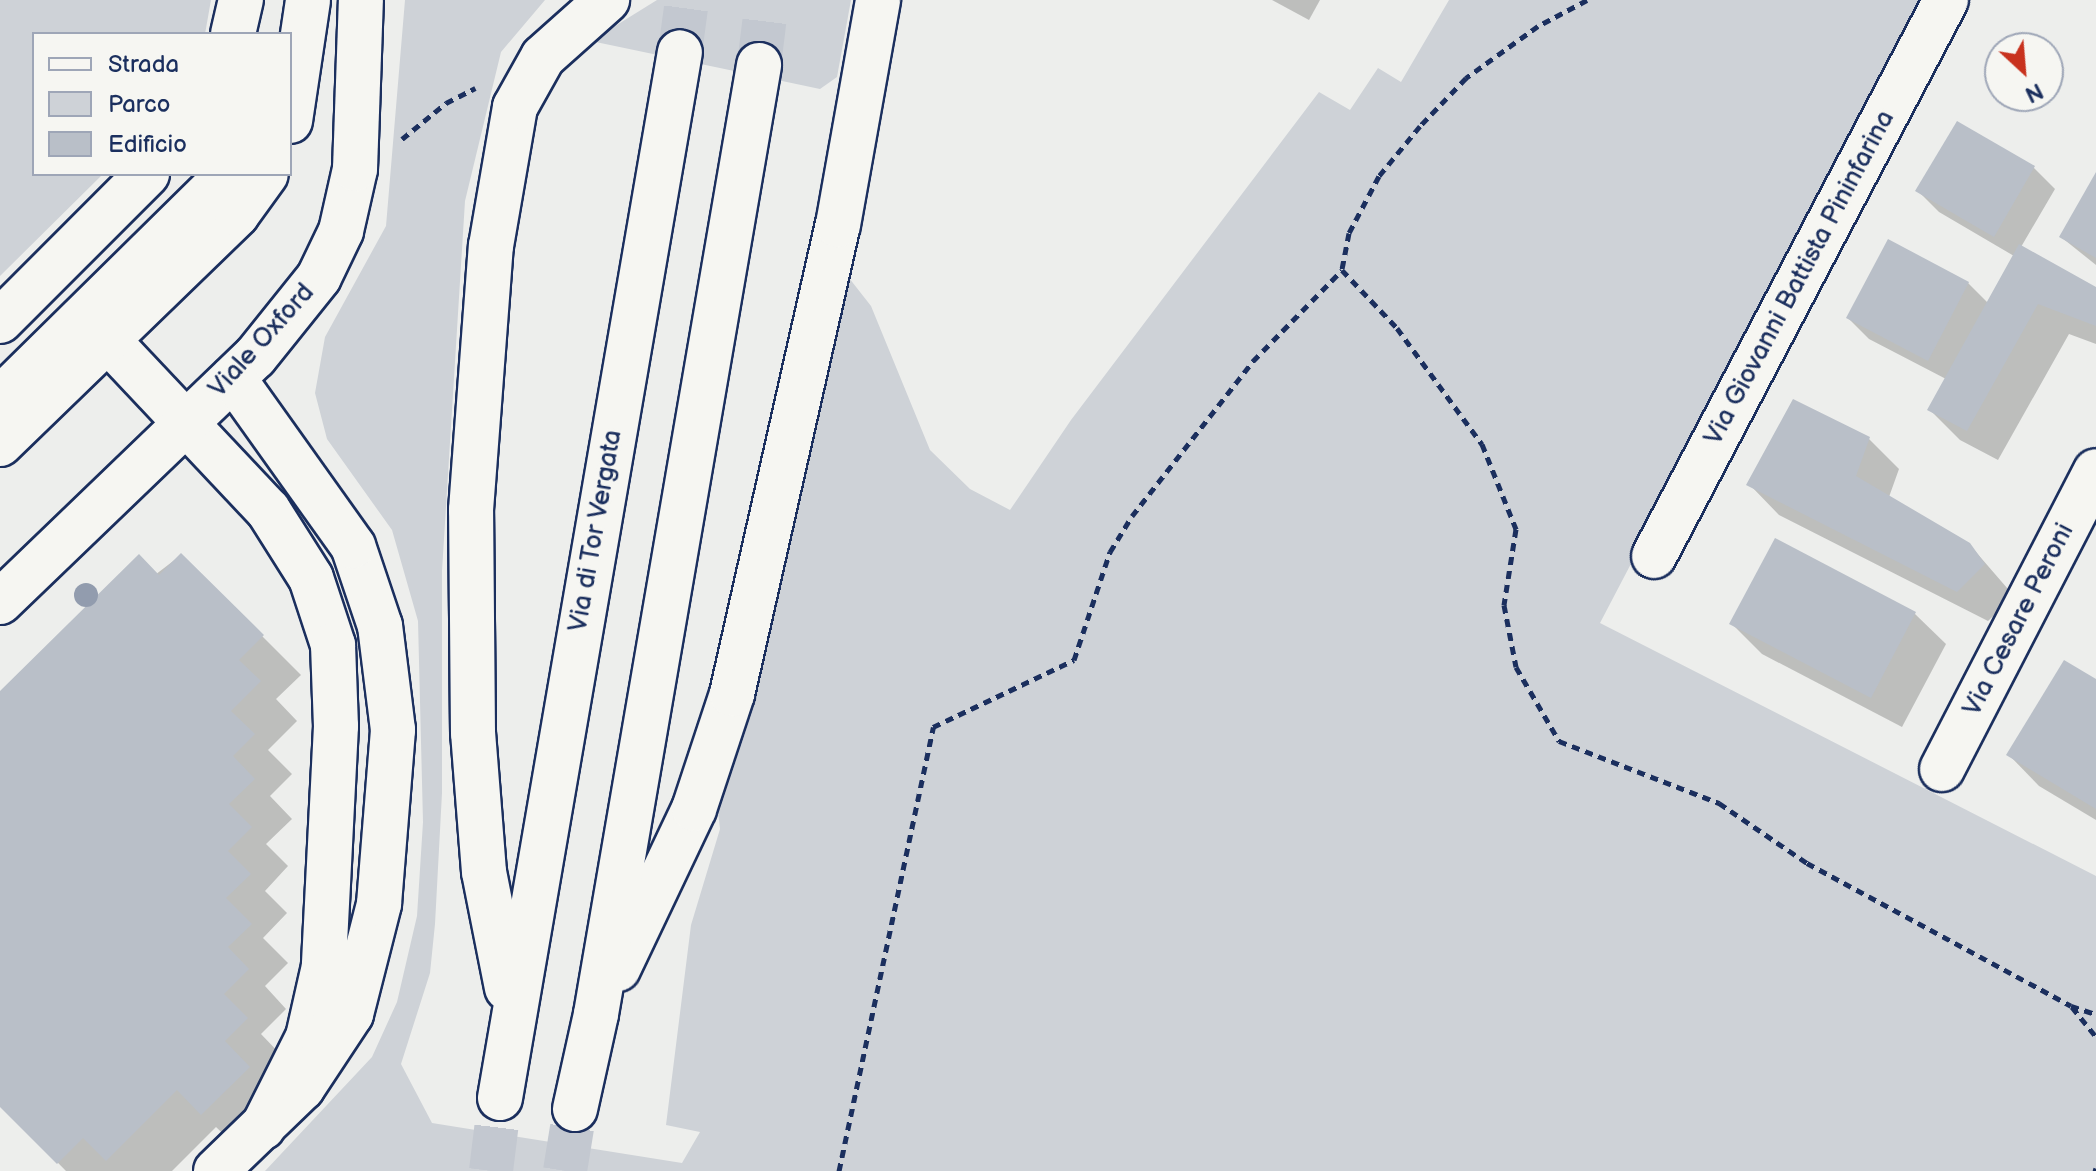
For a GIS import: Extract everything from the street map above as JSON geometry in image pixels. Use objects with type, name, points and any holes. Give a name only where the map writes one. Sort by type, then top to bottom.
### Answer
[{"type":"main road","points":[[233,32],[241,0]]},
{"type":"main road","points":[[281,32],[284,0]]},
{"type":"main road","points":[[292,108],[308,0]]},
{"type":"main road","name":"Viale Oxford","points":[[0,602],[233,378],[319,277],[341,231],[355,169],[361,0]]},
{"type":"main road","points":[[500,1098],[512,1010],[484,872],[473,733],[471,510],[491,246],[509,138],[527,83],[558,41],[607,0]]},
{"type":"main road","points":[[596,1014],[681,838],[732,694],[838,225],[878,0]]},
{"type":"main road","name":"Via Giovanni Battista Pininfarina","points":[[1654,556],[1946,0]]},
{"type":"main road","name":"Via di Tor Vergata","points":[[512,1010],[680,52]]},
{"type":"main road","points":[[575,1109],[596,1014],[759,65]]},
{"type":"main road","points":[[0,321],[145,176]]},
{"type":"main road","points":[[0,444],[226,176]]},
{"type":"main road","points":[[0,399],[96,328],[237,214],[265,176]]},
{"type":"main road","points":[[96,328],[268,510],[311,578],[333,645],[336,726],[324,966],[308,1037],[263,1127]]},
{"type":"main road","points":[[216,1171],[263,1127],[330,1052],[359,994],[379,904],[393,730],[380,626],[353,546],[233,378]]},
{"type":"main road","name":"Via Cesare Peroni","points":[[1942,769],[2096,471]]},
{"type":"path","points":[[390,142],[409,135],[464,92],[482,89]]},
{"type":"path","points":[[839,1171],[933,727],[1074,660],[1110,552],[1132,516],[1253,361],[1342,270]]},
{"type":"path","points":[[2071,1006],[2096,1037]]},
{"type":"green space","points":[[0,0],[211,0],[205,32],[32,32],[32,176],[101,176],[0,276]]},
{"type":"green space","points":[[405,0],[545,0],[501,52],[465,201],[442,571],[442,793],[435,924],[430,973],[401,1064],[432,1123],[682,1163],[700,1132],[666,1125],[691,925],[720,829],[712,758],[831,255],[871,306],[930,450],[970,489],[1010,510],[1071,420],[1319,92],[1350,110],[1378,68],[1401,82],[1449,0],[1926,0],[1600,623],[2096,876],[2096,1171],[265,1171],[372,1057],[397,1002],[417,916],[423,822],[418,621],[392,530],[327,439],[315,393],[325,337],[386,226]]},
{"type":"green space","points":[[657,0],[851,0],[837,77],[820,89],[591,41]]},
{"type":"building","points":[[1957,121],[2035,166],[1994,237],[1915,191]]},
{"type":"building","points":[[2096,172],[2096,258],[2059,237]]},
{"type":"building","points":[[1888,239],[1969,282],[1928,361],[1846,318]]},
{"type":"building","points":[[2019,244],[2096,287],[2096,326],[2038,304],[1967,431],[1927,410]]},
{"type":"building","points":[[1793,399],[1870,437],[1856,476],[1970,543],[1985,564],[1957,592],[1746,485]]},
{"type":"building","points":[[1775,538],[1916,612],[1871,698],[1729,624]]},
{"type":"building","points":[[181,553],[264,635],[239,660],[261,681],[231,711],[255,734],[233,756],[255,779],[229,804],[252,827],[228,851],[251,874],[226,898],[252,924],[228,947],[249,969],[224,994],[248,1018],[225,1041],[250,1067],[201,1115],[177,1090],[106,1161],[83,1138],[57,1164],[0,1107],[0,691],[139,554],[159,575]]},
{"type":"building","points":[[2064,660],[2096,679],[2096,809],[2006,755]]},
{"type":"tunnel","points":[[680,52],[687,0]]},
{"type":"tunnel","points":[[759,65],[767,0]]},
{"type":"tunnel","points":[[491,1171],[500,1098]]},
{"type":"tunnel","points":[[565,1171],[575,1109]]}]
